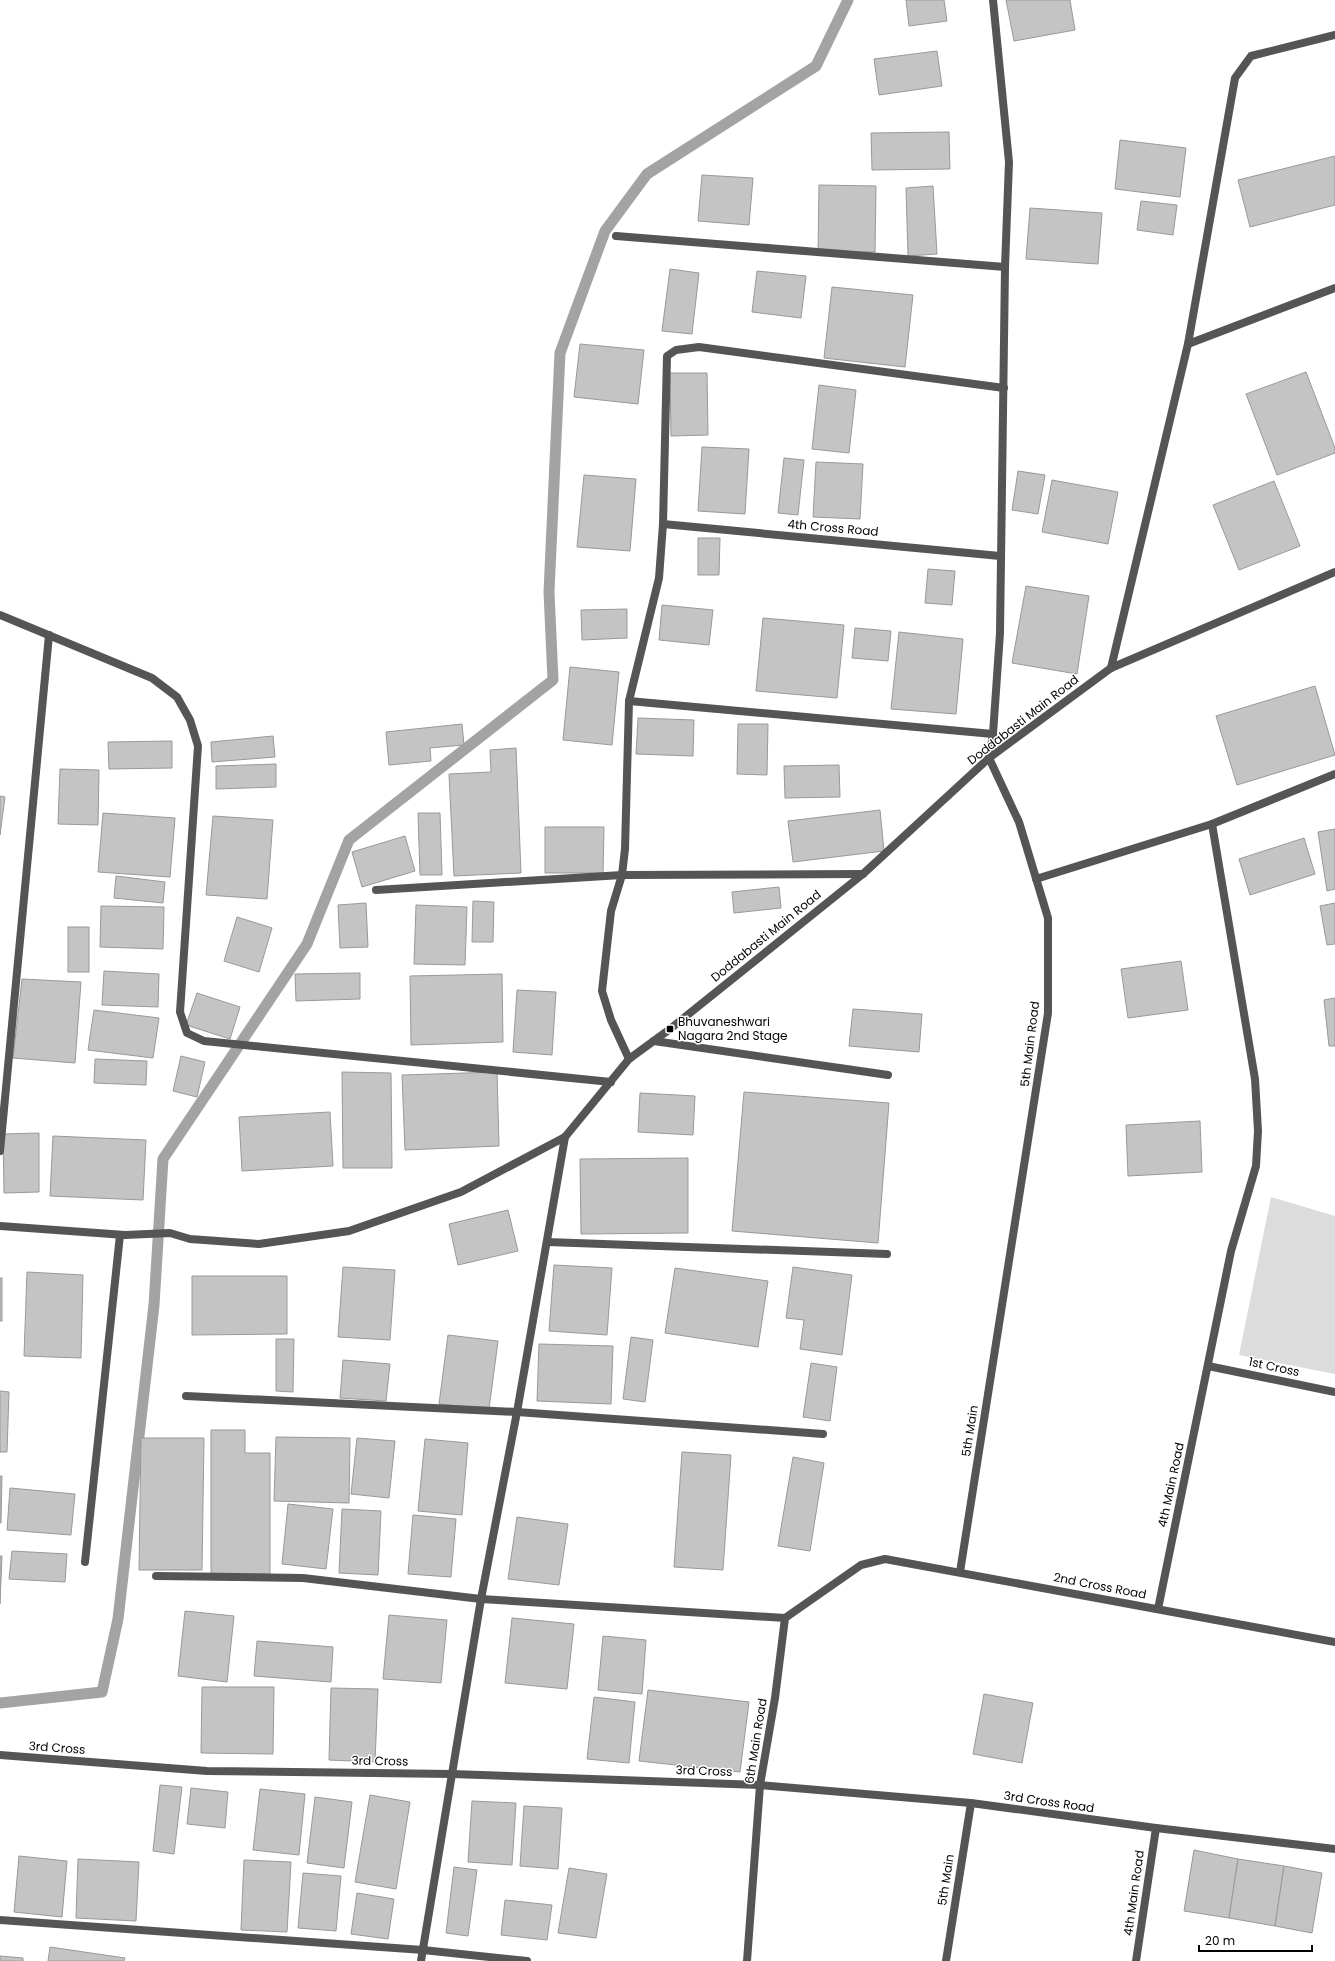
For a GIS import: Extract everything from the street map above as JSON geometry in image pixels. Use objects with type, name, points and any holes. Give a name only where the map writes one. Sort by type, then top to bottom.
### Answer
[{"type":"street","points":[[989,758],[994,734],[1000,633],[1005,267],[1009,162],[993,0]]},
{"type":"street","points":[[1111,668],[1188,344],[1236,78],[1251,56],[1335,35]]},
{"type":"street","points":[[616,236],[1005,267]]},
{"type":"street","points":[[1188,344],[1335,288]]},
{"type":"street","points":[[629,1059],[611,1020],[602,991],[611,911],[622,875],[625,849],[629,701],[659,578],[663,524],[667,356],[676,350],[699,347],[1004,388]]},
{"type":"street","name":"4th Cross Road","points":[[663,524],[1000,556]]},
{"type":"street","name":"Doddabasti Main Road","points":[[0,1226],[122,1235],[170,1233],[190,1239],[259,1244],[349,1231],[461,1192],[565,1137],[629,1059],[654,1042],[863,874],[989,758],[1111,668],[1335,572]]},
{"type":"street","points":[[0,615],[152,678],[177,697],[190,720],[198,746],[180,1012],[187,1032],[204,1041],[610,1082]]},
{"type":"street","points":[[0,1151],[49,635]]},
{"type":"street","points":[[629,701],[994,734]]},
{"type":"street","name":"5th Main Road","points":[[989,758],[1019,822],[1048,918],[1048,1013],[1004,1293]]},
{"type":"street","points":[[1036,879],[1212,824],[1335,774]]},
{"type":"street","name":"4th Main Road","points":[[1158,1609],[1231,1251],[1256,1166],[1258,1131],[1255,1079],[1212,824]]},
{"type":"street","points":[[376,890],[622,875],[863,874]]},
{"type":"street","points":[[654,1042],[888,1075]]},
{"type":"street","points":[[421,1961],[481,1599],[517,1412],[565,1137]]},
{"type":"street","points":[[85,1562],[122,1235]]},
{"type":"street","points":[[547,1242],[887,1254]]},
{"type":"street","name":"5th Main","points":[[960,1572],[1004,1293]]},
{"type":"street","name":"1st Cross","points":[[1208,1366],[1335,1392]]},
{"type":"street","points":[[186,1396],[517,1412],[823,1434]]},
{"type":"street","name":"2nd Cross Road","points":[[785,1618],[860,1565],[885,1559],[1335,1642]]},
{"type":"street","points":[[156,1576],[303,1578],[481,1599],[785,1618]]},
{"type":"street","name":"6th Main Road","points":[[747,1961],[760,1785],[775,1698],[785,1618]]},
{"type":"street","name":"3rd Cross","points":[[0,1755],[207,1771],[452,1774],[760,1785]]},
{"type":"street","name":"3rd Cross Road","points":[[760,1785],[971,1803],[1156,1828],[1335,1849]]},
{"type":"street","name":"5th Main","points":[[946,1961],[971,1803]]},
{"type":"street","name":"4th Main Road","points":[[1136,1961],[1156,1828]]},
{"type":"street","points":[[0,1920],[423,1950],[527,1961]]},
{"type":"shaded area","points":[[1271,1197],[1335,1216],[1335,1374],[1239,1355]]},
{"type":"building","points":[[906,0],[944,0],[947,21],[909,26]]},
{"type":"building","points":[[1006,0],[1070,0],[1075,30],[1014,41]]},
{"type":"building","points":[[937,51],[942,86],[879,95],[874,59]]},
{"type":"building","points":[[949,132],[950,169],[872,170],[871,133]]},
{"type":"building","points":[[1120,140],[1186,148],[1180,197],[1115,189]]},
{"type":"building","points":[[1335,156],[1335,205],[1250,227],[1238,180]]},
{"type":"building","points":[[702,175],[753,178],[749,225],[698,221]]},
{"type":"building","points":[[819,185],[876,186],[875,252],[818,252]]},
{"type":"building","points":[[933,186],[937,254],[908,256],[906,188]]},
{"type":"building","points":[[1141,201],[1177,205],[1173,235],[1137,230]]},
{"type":"building","points":[[1030,208],[1102,213],[1098,264],[1026,259]]},
{"type":"building","points":[[670,269],[699,273],[692,334],[662,331]]},
{"type":"building","points":[[757,271],[806,276],[801,318],[752,312]]},
{"type":"building","points":[[832,287],[913,295],[905,367],[824,358]]},
{"type":"building","points":[[580,344],[644,350],[638,404],[574,397]]},
{"type":"building","points":[[1306,372],[1335,448],[1335,453],[1277,475],[1246,394]]},
{"type":"building","points":[[670,373],[707,373],[708,435],[671,436]]},
{"type":"building","points":[[819,385],[856,390],[849,453],[812,449]]},
{"type":"building","points":[[702,447],[749,449],[745,514],[698,511]]},
{"type":"building","points":[[784,458],[804,460],[798,515],[778,513]]},
{"type":"building","points":[[816,462],[863,464],[860,519],[813,517]]},
{"type":"building","points":[[1018,471],[1045,475],[1038,514],[1012,510]]},
{"type":"building","points":[[584,475],[636,479],[630,551],[577,547]]},
{"type":"building","points":[[1052,480],[1118,492],[1108,544],[1042,532]]},
{"type":"building","points":[[1274,481],[1300,546],[1239,570],[1213,505]]},
{"type":"building","points":[[698,538],[720,538],[719,575],[698,575]]},
{"type":"building","points":[[928,569],[955,571],[952,605],[925,603]]},
{"type":"building","points":[[1026,586],[1089,596],[1077,674],[1012,663]]},
{"type":"building","points":[[662,605],[713,610],[709,645],[659,640]]},
{"type":"building","points":[[627,609],[627,638],[582,640],[581,610]]},
{"type":"building","points":[[763,618],[844,625],[837,698],[756,691]]},
{"type":"building","points":[[855,628],[891,631],[888,661],[852,658]]},
{"type":"building","points":[[899,632],[963,639],[956,714],[891,709]]},
{"type":"building","points":[[570,667],[619,672],[612,745],[563,740]]},
{"type":"building","points":[[1315,686],[1335,755],[1237,785],[1216,716]]},
{"type":"building","points":[[638,718],[694,720],[693,756],[636,754]]},
{"type":"building","points":[[462,724],[464,745],[430,748],[431,761],[389,765],[386,732]]},
{"type":"building","points":[[738,724],[768,724],[767,775],[737,774]]},
{"type":"building","points":[[273,736],[275,757],[212,762],[211,742]]},
{"type":"building","points":[[172,741],[172,768],[109,769],[108,742]]},
{"type":"building","points":[[516,748],[521,873],[454,876],[449,774],[491,772],[490,750]]},
{"type":"building","points":[[276,764],[276,787],[216,789],[216,766]]},
{"type":"building","points":[[839,765],[840,797],[785,798],[784,766]]},
{"type":"building","points":[[60,769],[99,770],[98,825],[58,824]]},
{"type":"building","points":[[0,796],[5,797],[0,835]]},
{"type":"building","points":[[880,810],[884,851],[793,862],[788,821]]},
{"type":"building","points":[[103,813],[175,818],[170,877],[98,872]]},
{"type":"building","points":[[418,813],[440,813],[442,875],[420,875]]},
{"type":"building","points":[[213,816],[273,820],[267,899],[206,895]]},
{"type":"building","points":[[545,827],[604,827],[603,873],[545,873]]},
{"type":"building","points":[[1335,829],[1335,889],[1327,891],[1318,832]]},
{"type":"building","points":[[405,836],[415,871],[362,887],[352,852]]},
{"type":"building","points":[[1304,838],[1315,874],[1250,895],[1239,859]]},
{"type":"building","points":[[116,876],[165,882],[163,903],[114,898]]},
{"type":"building","points":[[779,887],[781,908],[734,913],[732,892]]},
{"type":"building","points":[[473,901],[494,902],[493,942],[472,942]]},
{"type":"building","points":[[366,903],[368,947],[340,948],[338,905]]},
{"type":"building","points":[[1335,903],[1335,944],[1327,945],[1320,906]]},
{"type":"building","points":[[416,905],[467,907],[465,965],[414,964]]},
{"type":"building","points":[[101,906],[164,907],[163,949],[100,947]]},
{"type":"building","points":[[237,917],[272,928],[259,972],[224,961]]},
{"type":"building","points":[[68,927],[89,927],[89,972],[68,972]]},
{"type":"building","points":[[1181,961],[1188,1010],[1128,1018],[1121,969]]},
{"type":"building","points":[[104,971],[159,974],[158,1007],[102,1005]]},
{"type":"building","points":[[360,973],[360,999],[296,1001],[295,974]]},
{"type":"building","points":[[502,974],[503,1042],[411,1045],[410,976]]},
{"type":"building","points":[[22,979],[81,982],[75,1063],[13,1058]]},
{"type":"building","points":[[517,990],[556,992],[552,1055],[513,1052]]},
{"type":"building","points":[[197,993],[240,1007],[230,1039],[186,1025]]},
{"type":"building","points":[[1335,998],[1335,1046],[1329,1046],[1324,1000]]},
{"type":"building","points":[[853,1009],[922,1014],[919,1052],[849,1046]]},
{"type":"building","points":[[94,1010],[159,1018],[153,1058],[88,1050]]},
{"type":"building","points":[[181,1056],[205,1062],[197,1097],[173,1091]]},
{"type":"building","points":[[95,1059],[147,1061],[146,1085],[94,1083]]},
{"type":"building","points":[[342,1072],[391,1073],[392,1168],[343,1168]]},
{"type":"building","points":[[497,1072],[499,1146],[405,1150],[402,1075]]},
{"type":"building","points":[[744,1092],[889,1103],[878,1243],[732,1231]]},
{"type":"building","points":[[640,1093],[695,1096],[693,1135],[638,1132]]},
{"type":"building","points":[[330,1112],[333,1166],[242,1171],[239,1117]]},
{"type":"building","points":[[1200,1121],[1202,1172],[1128,1176],[1126,1125]]},
{"type":"building","points":[[39,1133],[39,1192],[4,1193],[3,1134]]},
{"type":"building","points":[[53,1136],[146,1140],[143,1200],[50,1196]]},
{"type":"building","points":[[688,1158],[688,1233],[581,1234],[580,1159]]},
{"type":"building","points":[[508,1210],[518,1251],[458,1265],[449,1224]]},
{"type":"building","points":[[554,1265],[612,1268],[607,1335],[549,1331]]},
{"type":"building","points":[[343,1267],[395,1270],[390,1340],[338,1337]]},
{"type":"building","points":[[793,1267],[852,1275],[842,1355],[800,1349],[804,1320],[786,1318]]},
{"type":"building","points":[[675,1268],[768,1281],[758,1347],[665,1333]]},
{"type":"building","points":[[27,1272],[83,1275],[81,1358],[24,1356]]},
{"type":"building","points":[[192,1276],[287,1276],[287,1334],[192,1335]]},
{"type":"building","points":[[0,1278],[2,1278],[2,1321],[0,1321]]},
{"type":"building","points":[[448,1335],[498,1341],[489,1409],[439,1404]]},
{"type":"building","points":[[631,1337],[653,1340],[645,1402],[623,1399]]},
{"type":"building","points":[[276,1339],[294,1339],[293,1392],[276,1391]]},
{"type":"building","points":[[539,1344],[613,1346],[611,1404],[537,1401]]},
{"type":"building","points":[[343,1360],[390,1364],[386,1401],[340,1398]]},
{"type":"building","points":[[811,1363],[837,1367],[830,1421],[803,1417]]},
{"type":"building","points":[[0,1391],[9,1392],[7,1452],[0,1452]]},
{"type":"building","points":[[211,1430],[245,1430],[245,1453],[270,1453],[270,1574],[211,1575]]},
{"type":"building","points":[[276,1437],[350,1438],[349,1503],[274,1501]]},
{"type":"building","points":[[141,1438],[204,1438],[202,1570],[139,1570]]},
{"type":"building","points":[[357,1438],[395,1441],[389,1498],[351,1494]]},
{"type":"building","points":[[425,1439],[468,1443],[462,1515],[418,1511]]},
{"type":"building","points":[[682,1452],[731,1455],[723,1570],[674,1567]]},
{"type":"building","points":[[793,1457],[824,1463],[810,1551],[778,1546]]},
{"type":"building","points":[[0,1476],[2,1476],[1,1523],[0,1523]]},
{"type":"building","points":[[10,1488],[75,1494],[71,1535],[7,1530]]},
{"type":"building","points":[[288,1504],[333,1509],[326,1569],[282,1564]]},
{"type":"building","points":[[342,1509],[381,1511],[378,1575],[339,1573]]},
{"type":"building","points":[[413,1515],[456,1519],[451,1577],[408,1574]]},
{"type":"building","points":[[517,1517],[568,1524],[559,1585],[508,1579]]},
{"type":"building","points":[[12,1551],[67,1554],[65,1582],[9,1579]]},
{"type":"building","points":[[0,1556],[2,1556],[0,1604]]},
{"type":"building","points":[[185,1611],[234,1616],[227,1682],[178,1676]]},
{"type":"building","points":[[389,1615],[447,1620],[441,1683],[383,1679]]},
{"type":"building","points":[[512,1618],[574,1624],[567,1689],[505,1683]]},
{"type":"building","points":[[603,1636],[646,1640],[642,1694],[598,1690]]},
{"type":"building","points":[[257,1641],[333,1647],[331,1682],[254,1676]]},
{"type":"building","points":[[202,1687],[274,1687],[273,1754],[201,1753]]},
{"type":"building","points":[[331,1688],[378,1689],[375,1762],[329,1760]]},
{"type":"building","points":[[648,1690],[749,1702],[740,1772],[639,1761]]},
{"type":"building","points":[[984,1694],[1033,1703],[1022,1763],[973,1754]]},
{"type":"building","points":[[594,1697],[635,1702],[629,1763],[587,1759]]},
{"type":"building","points":[[160,1785],[182,1787],[174,1854],[153,1851]]},
{"type":"building","points":[[191,1788],[228,1792],[225,1828],[187,1824]]},
{"type":"building","points":[[260,1789],[305,1794],[299,1855],[253,1850]]},
{"type":"building","points":[[370,1795],[410,1802],[396,1889],[355,1882]]},
{"type":"building","points":[[315,1797],[352,1802],[344,1868],[307,1863]]},
{"type":"building","points":[[472,1801],[516,1803],[512,1865],[468,1862]]},
{"type":"building","points":[[524,1806],[562,1808],[558,1869],[520,1866]]},
{"type":"building","points":[[1194,1850],[1238,1859],[1229,1918],[1184,1911]]},
{"type":"building","points":[[19,1856],[67,1861],[62,1917],[14,1912]]},
{"type":"building","points":[[78,1859],[139,1862],[136,1921],[76,1918]]},
{"type":"building","points":[[1238,1859],[1284,1866],[1275,1926],[1229,1918]]},
{"type":"building","points":[[244,1860],[291,1862],[287,1932],[241,1930]]},
{"type":"building","points":[[1284,1866],[1322,1873],[1312,1933],[1275,1926]]},
{"type":"building","points":[[454,1867],[477,1870],[468,1936],[446,1933]]},
{"type":"building","points":[[569,1868],[607,1874],[596,1938],[558,1933]]},
{"type":"building","points":[[303,1873],[341,1876],[336,1931],[298,1928]]},
{"type":"building","points":[[357,1893],[394,1899],[388,1939],[351,1934]]},
{"type":"building","points":[[505,1900],[552,1905],[547,1940],[501,1935]]},
{"type":"building","points":[[50,1947],[125,1958],[124,1961],[48,1961]]},
{"type":"building","points":[[0,1956],[23,1958],[23,1961],[0,1961]]},
{"type":"waterway","points":[[0,1703],[102,1692],[118,1619],[154,1305],[163,1159],[307,944],[349,840],[553,680],[549,592],[560,353],[605,231],[647,174],[816,66],[848,0]]},
{"type":"place","name":"Bhuvaneshwari Nagara 2nd Stage","points":[[670,1029]]}]
